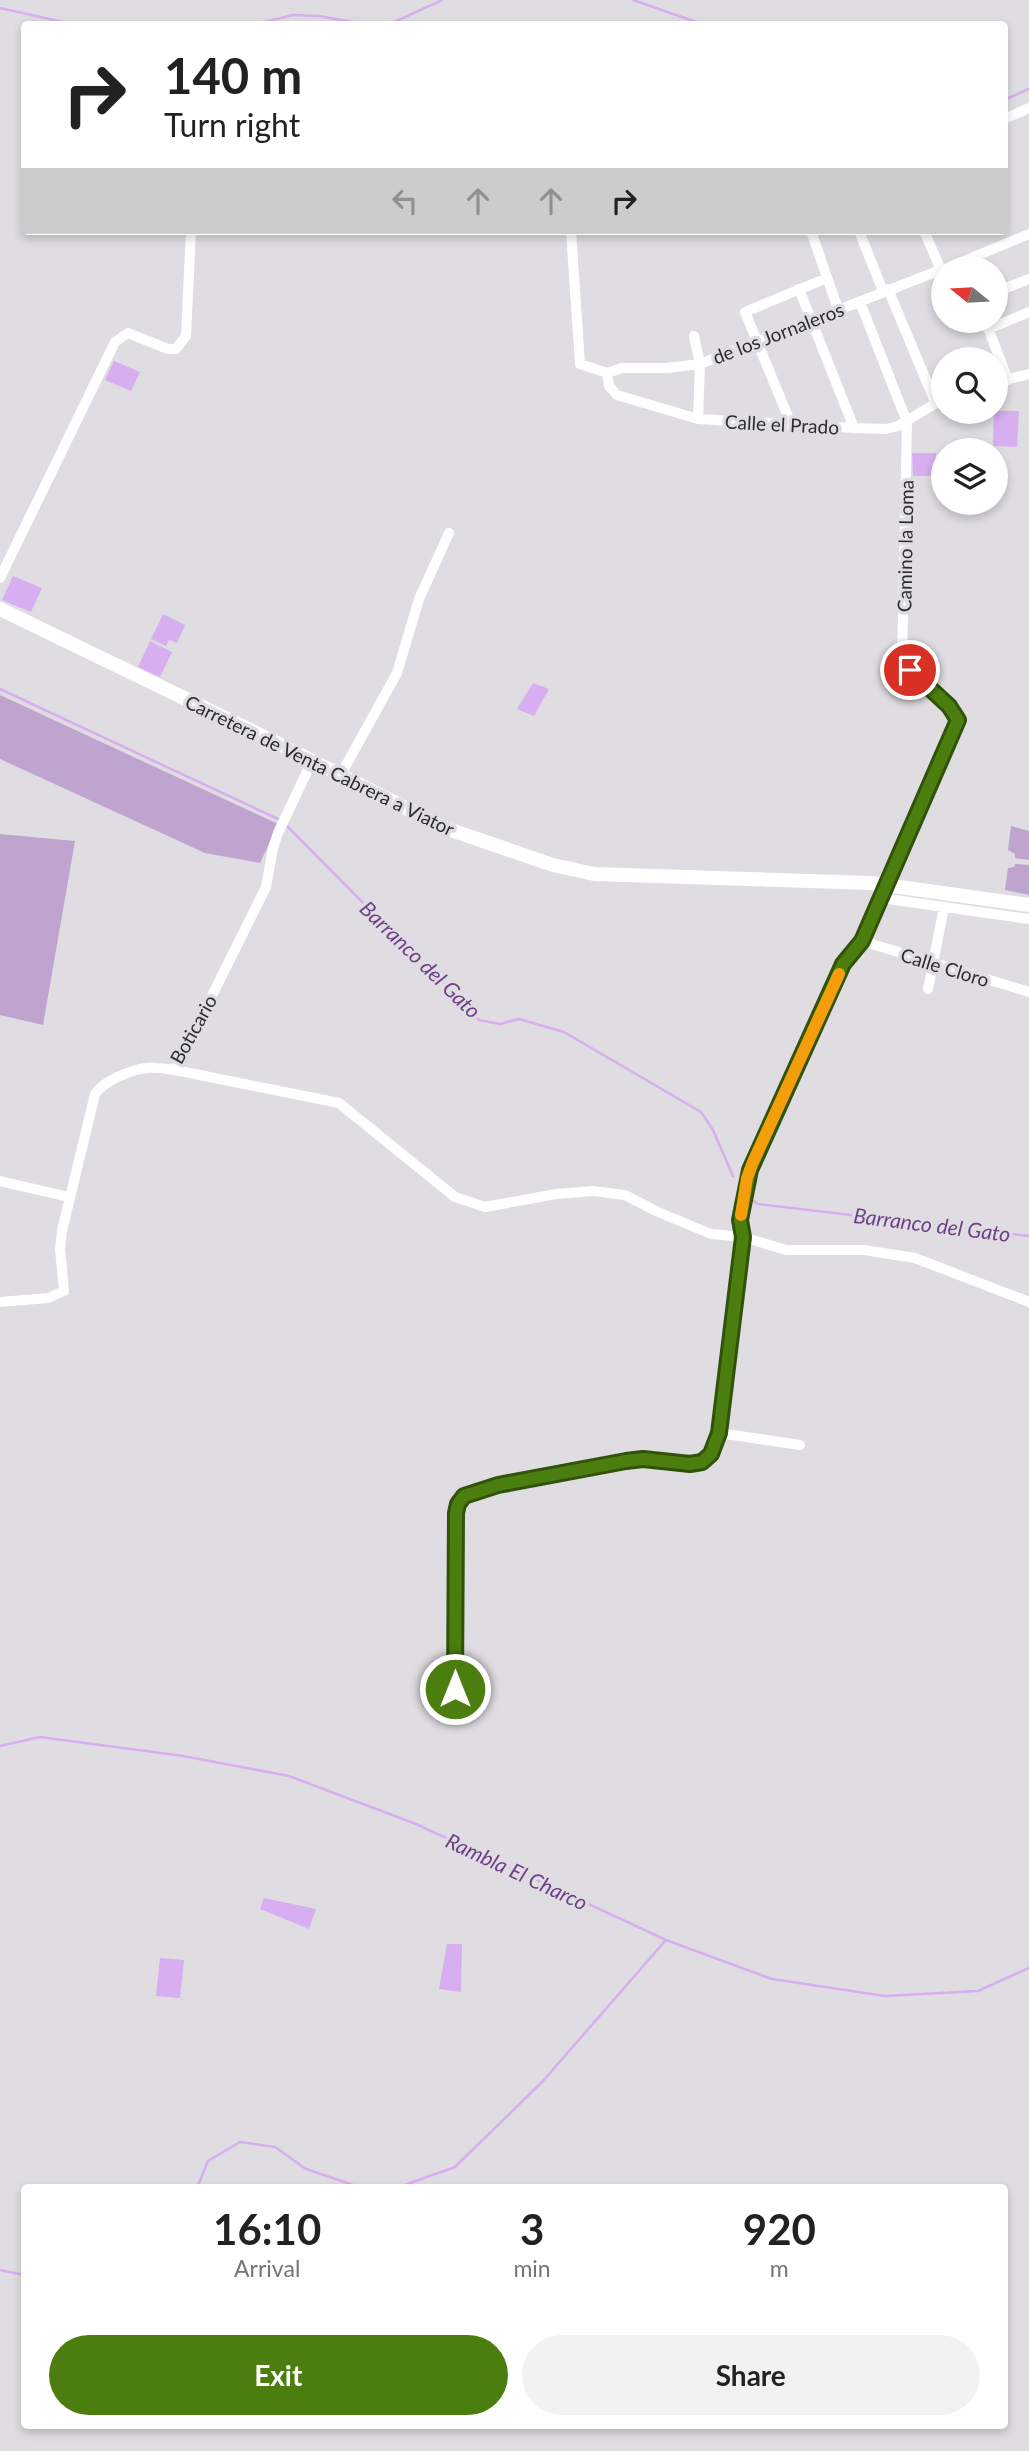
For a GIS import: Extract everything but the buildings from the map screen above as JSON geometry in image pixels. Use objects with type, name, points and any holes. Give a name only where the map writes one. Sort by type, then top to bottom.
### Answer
[{"type":"street","points":[[1008,118],[1028,112]]},
{"type":"street","name":"de los Jornaleros","points":[[982,256],[1029,234]]},
{"type":"street","points":[[0,578],[115,342],[128,333],[168,349],[177,349],[182,344],[186,336],[191,235]]},
{"type":"street","points":[[571,235],[580,364],[607,373]]},
{"type":"street","points":[[812,235],[838,309]]},
{"type":"street","points":[[861,235],[931,383]]},
{"type":"street","points":[[926,235],[937,256]]},
{"type":"street","name":"de los Jornaleros","points":[[607,373],[622,368],[667,368],[700,364],[931,274]]},
{"type":"street","points":[[791,424],[745,312],[827,278]]},
{"type":"street","points":[[1008,287],[1029,279]]},
{"type":"street","points":[[799,289],[854,428]]},
{"type":"street","points":[[860,302],[907,422]]},
{"type":"street","points":[[1008,318],[1029,312]]},
{"type":"street","points":[[694,336],[700,364],[698,419]]},
{"type":"street","name":"Calle el Prado","points":[[607,373],[609,386],[617,395],[698,419],[886,429],[907,422],[931,407]]},
{"type":"street","points":[[1008,380],[1029,374]]},
{"type":"street","name":"Camino la Loma","points":[[884,891],[958,720],[949,706],[902,661],[907,422]]},
{"type":"street","points":[[341,776],[397,673],[419,598],[449,533]]},
{"type":"street","name":"Carretera de Venta Cabrera a Viator","points":[[0,609],[445,828],[553,865],[594,874],[884,891],[1029,905]]},
{"type":"street","name":"Boticario","points":[[0,1302],[48,1298],[64,1291],[60,1249],[69,1197],[95,1094],[99,1088],[137,1070],[175,1070],[266,887],[278,833],[312,761]]},
{"type":"street","points":[[455,1689],[456,1513],[464,1496],[498,1485],[626,1461],[643,1459],[690,1464],[702,1462],[711,1454],[719,1433],[743,1237],[740,1220],[750,1170],[843,964],[862,941],[884,891],[944,907],[1029,919]]},
{"type":"street","points":[[928,989],[944,907]]},
{"type":"street","name":"Calle Cloro","points":[[862,941],[1029,992]]},
{"type":"street","points":[[175,1070],[339,1103],[455,1197],[485,1207],[555,1194],[593,1191],[625,1195],[712,1234],[743,1237],[786,1250],[864,1250],[915,1258],[1029,1302]]},
{"type":"street","points":[[0,1181],[69,1197]]},
{"type":"street","points":[[719,1433],[800,1444]]},
{"type":"shaded area","points":[[114,361],[140,372],[131,391],[105,380]]},
{"type":"shaded area","points":[[1008,411],[1019,411],[1017,447],[1008,447],[1008,438],[993,438],[994,424],[1008,424]]},
{"type":"shaded area","points":[[912,453],[931,453],[931,476],[913,476]]},
{"type":"shaded area","points":[[13,576],[42,588],[31,612],[2,600]]},
{"type":"shaded area","points":[[163,614],[185,625],[177,643],[169,640],[166,646],[151,639]]},
{"type":"shaded area","points":[[150,641],[172,652],[160,677],[138,667]]},
{"type":"shaded area","points":[[533,683],[549,689],[534,716],[517,709]]},
{"type":"shaded area","points":[[0,695],[278,824],[260,863],[205,853],[0,759]]},
{"type":"shaded area","points":[[1011,826],[1029,831],[1029,860],[1015,858],[1015,854],[1008,850]]},
{"type":"shaded area","points":[[0,834],[75,841],[43,1025],[0,1015]]},
{"type":"shaded area","points":[[1015,864],[1029,865],[1029,895],[1005,890],[1008,868],[1014,867]]},
{"type":"shaded area","points":[[264,1898],[316,1909],[309,1929],[260,1909]]},
{"type":"shaded area","points":[[447,1944],[462,1944],[461,1992],[439,1989]]},
{"type":"shaded area","points":[[160,1958],[184,1960],[180,1998],[156,1996]]},
{"type":"waterway","points":[[396,21],[442,0]]},
{"type":"waterway","points":[[633,0],[693,21]]},
{"type":"waterway","points":[[0,8],[58,21]]},
{"type":"waterway","points":[[269,21],[293,15],[346,21]]},
{"type":"waterway","points":[[1008,98],[1029,89]]},
{"type":"waterway","name":"Barranco del Gato","points":[[0,689],[278,819]]},
{"type":"waterway","name":"Barranco del Gato","points":[[286,825],[479,1020],[500,1024],[519,1019],[564,1032],[701,1112],[713,1130],[733,1176]]},
{"type":"waterway","name":"Barranco del Gato","points":[[752,1200],[758,1204],[1029,1236]]},
{"type":"waterway","name":"Rambla El Charco","points":[[0,1746],[40,1737],[183,1756],[289,1776],[416,1824],[666,1940],[772,1979],[885,1996],[978,1991],[1029,1968]]},
{"type":"waterway","points":[[407,2184],[455,2167],[543,2081],[665,1941]]},
{"type":"waterway","points":[[199,2184],[208,2161],[240,2142],[275,2147],[306,2169],[350,2184]]},
{"type":"waterway","points":[[0,2270],[21,2274]]},
{"type":"slow traffic","points":[[741,1215],[747,1178],[753,1162],[839,974]]},
{"type":"route","points":[[455,1689],[456,1513],[464,1496],[498,1485],[626,1461],[643,1459],[690,1464],[702,1462],[711,1454],[719,1433],[743,1237],[740,1220],[750,1170],[843,964],[862,941],[958,720],[949,706],[910,670]]}]
